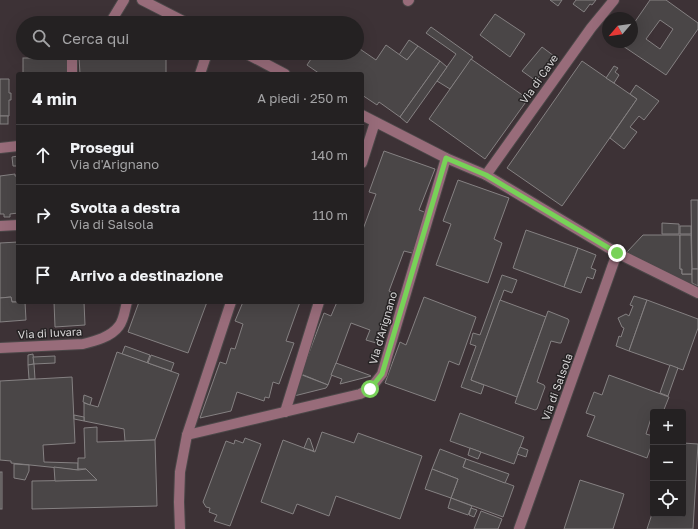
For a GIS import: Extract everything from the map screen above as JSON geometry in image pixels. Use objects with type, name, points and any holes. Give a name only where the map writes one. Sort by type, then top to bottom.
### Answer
[{"type":"street","points":[[114,16],[124,0]]},
{"type":"street","points":[[142,0],[173,16]]},
{"type":"street","name":"Via di Cave","points":[[486,175],[591,28],[614,0]]},
{"type":"street","points":[[72,60],[72,72]]},
{"type":"street","points":[[201,72],[205,60]]},
{"type":"street","points":[[258,60],[281,72]]},
{"type":"street","points":[[364,116],[446,158],[486,175],[617,253],[698,293]]},
{"type":"street","points":[[364,157],[375,122]]},
{"type":"street","points":[[0,148],[16,146]]},
{"type":"street","name":"Via d'Arignano","points":[[187,435],[360,394],[370,389],[382,374],[446,158]]},
{"type":"street","points":[[0,226],[16,225]]},
{"type":"street","name":"Via di Salsola","points":[[519,529],[617,253]]},
{"type":"street","name":"Via di Iuvara","points":[[0,348],[83,344],[95,341],[110,335],[120,326],[126,304]]},
{"type":"street","points":[[180,529],[180,472],[187,435],[230,304]]},
{"type":"street","points":[[285,412],[318,304]]},
{"type":"shaded area","points":[[0,0],[698,0],[698,529],[0,529]]},
{"type":"building","points":[[550,0],[562,0],[558,6]]},
{"type":"building","points":[[576,0],[596,0],[592,5],[590,4],[584,12],[573,4]]},
{"type":"building","points":[[650,0],[666,0],[698,23],[698,29],[666,75],[626,48],[638,48],[638,17]],"holes":[[[660,20],[673,29],[660,49],[646,39]]]},
{"type":"building","points":[[495,14],[525,34],[510,57],[480,35]]},
{"type":"building","points":[[431,27],[473,57],[450,89],[437,81],[456,54],[426,33]]},
{"type":"building","points":[[409,40],[418,46],[407,60],[399,55]]},
{"type":"building","points":[[386,45],[407,60],[418,46],[440,61],[400,117],[379,102],[377,105],[364,96],[364,72],[317,72],[307,65],[310,60],[364,60],[364,52],[376,60]]},
{"type":"building","points":[[542,47],[554,56],[547,65],[550,67],[545,75],[542,73],[536,81],[522,71]]},
{"type":"building","points":[[471,59],[528,99],[485,159],[429,119]]},
{"type":"building","points":[[23,60],[67,60],[67,72],[23,72]]},
{"type":"building","points":[[79,60],[166,60],[166,72],[80,72]]},
{"type":"building","points":[[440,61],[447,67],[407,123],[400,117]]},
{"type":"building","points":[[582,61],[637,99],[562,206],[507,168]]},
{"type":"building","points":[[614,66],[618,68],[615,72],[619,75],[614,83],[606,78]]},
{"type":"building","points":[[0,79],[9,79],[9,93],[11,93],[11,100],[9,100],[9,116],[0,116]]},
{"type":"building","points":[[636,85],[659,101],[644,120],[639,116],[630,127],[637,132],[624,149],[610,138],[637,99],[630,94]]},
{"type":"building","points":[[0,116],[8,116],[8,124],[0,124]]},
{"type":"building","points":[[384,151],[435,169],[419,210],[427,213],[412,253],[404,251],[389,291],[397,295],[382,335],[380,334],[376,343],[366,340],[370,330],[351,323],[328,385],[301,374],[324,313],[331,316],[336,304],[364,304],[364,227],[376,194],[369,192]]},
{"type":"building","points":[[16,156],[16,166],[13,166],[12,157]]},
{"type":"building","points":[[15,174],[16,176],[16,213],[10,214],[10,217],[4,217],[4,214],[0,214],[0,176]]},
{"type":"building","points":[[458,180],[509,198],[494,239],[502,243],[488,283],[436,265],[451,224],[443,221]]},
{"type":"building","points":[[691,200],[698,200],[698,269],[692,269]]},
{"type":"building","points":[[662,223],[679,224],[679,234],[662,234]]},
{"type":"building","points":[[680,226],[691,226],[691,234],[680,234]]},
{"type":"building","points":[[526,230],[578,248],[564,287],[513,268]]},
{"type":"building","points":[[643,235],[680,235],[680,269],[682,269],[682,274],[692,274],[693,288],[627,252]]},
{"type":"building","points":[[680,235],[691,235],[692,274],[682,274],[682,269],[680,269]]},
{"type":"building","points":[[16,242],[16,302],[12,302],[11,297],[0,298],[0,243]]},
{"type":"building","points":[[578,248],[596,255],[591,268],[596,270],[593,279],[587,277],[581,293],[564,287]]},
{"type":"building","points":[[692,269],[698,269],[698,286],[692,283]]},
{"type":"building","points":[[502,275],[517,280],[512,293],[504,290],[471,380],[484,385],[481,394],[461,387],[476,346],[470,344],[473,333],[480,335]]},
{"type":"building","points":[[634,296],[647,300],[629,351],[616,346],[619,336],[621,337],[624,328],[622,327],[618,318],[626,314],[629,316],[633,306],[630,305]]},
{"type":"building","points":[[11,297],[12,302],[16,302],[16,304],[25,304],[26,320],[0,322],[0,298]]},
{"type":"building","points":[[424,297],[476,317],[459,365],[449,361],[435,401],[385,383],[400,342],[406,345]]},
{"type":"building","points":[[500,300],[546,317],[517,397],[471,380]]},
{"type":"building","points":[[647,300],[698,319],[698,328],[683,370],[629,351]]},
{"type":"building","points":[[54,304],[84,304],[85,325],[55,327]]},
{"type":"building","points":[[138,304],[206,304],[188,353],[128,332]]},
{"type":"building","points":[[242,304],[299,304],[286,341],[294,343],[279,384],[273,382],[269,398],[265,397],[264,401],[237,392],[231,411],[200,418],[220,362],[226,364],[231,348],[235,349],[243,324],[235,321]]},
{"type":"building","points":[[548,311],[568,319],[569,321],[561,343],[551,341],[537,382],[545,387],[537,409],[535,410],[515,403]]},
{"type":"building","points":[[125,346],[150,355],[147,363],[122,354]]},
{"type":"building","points":[[117,352],[179,374],[155,440],[125,441],[124,429],[84,421],[84,403],[98,407]]},
{"type":"building","points":[[33,354],[34,364],[28,365],[28,355]]},
{"type":"building","points":[[151,355],[174,363],[171,371],[148,363]]},
{"type":"building","points":[[55,356],[55,363],[34,364],[33,357]]},
{"type":"building","points":[[336,363],[371,376],[340,384],[342,379],[331,375]]},
{"type":"building","points":[[34,364],[35,379],[29,379],[28,365]]},
{"type":"building","points":[[670,365],[678,368],[668,396],[660,393]]},
{"type":"building","points":[[302,375],[328,385],[326,388],[294,396]]},
{"type":"building","points":[[609,375],[669,397],[664,409],[650,409],[650,421],[646,434],[650,435],[650,450],[647,458],[587,436],[595,416],[586,413],[594,392],[602,395]]},
{"type":"building","points":[[72,377],[75,443],[43,445],[44,462],[78,463],[78,470],[11,463],[11,461],[0,460],[0,381]]},
{"type":"building","points":[[84,395],[92,398],[90,405],[83,402]]},
{"type":"building","points":[[460,413],[524,437],[514,464],[450,441]]},
{"type":"building","points":[[74,415],[84,417],[84,421],[74,419]]},
{"type":"building","points":[[97,427],[97,442],[155,440],[157,506],[32,509],[32,481],[97,480],[86,469],[78,469],[78,458],[85,458],[84,428]]},
{"type":"building","points":[[322,432],[354,443],[358,433],[422,456],[400,519],[336,496],[329,516],[297,504],[293,514],[261,502],[283,440],[315,452]]},
{"type":"building","points":[[245,438],[261,444],[230,526],[214,521],[217,515],[209,512],[210,508],[206,507],[203,502],[226,441],[234,444],[235,440],[243,443]]},
{"type":"building","points":[[308,438],[310,439],[314,451],[304,448]]},
{"type":"building","points":[[686,443],[698,444],[693,529],[647,529],[651,517],[686,517]]},
{"type":"building","points":[[520,447],[528,450],[526,457],[517,454]]},
{"type":"building","points":[[470,448],[481,452],[478,459],[468,455]]},
{"type":"building","points":[[440,449],[466,459],[463,467],[514,486],[503,517],[451,498],[458,479],[432,469]]},
{"type":"building","points":[[466,459],[509,474],[505,483],[463,467]]},
{"type":"building","points":[[14,464],[29,465],[29,471],[25,480],[14,478]]},
{"type":"building","points":[[54,467],[78,470],[86,469],[97,480],[55,481]]},
{"type":"building","points":[[432,469],[458,479],[451,498],[425,489]]},
{"type":"building","points":[[0,472],[2,472],[2,509],[0,509]]},
{"type":"building","points":[[580,480],[624,494],[613,529],[564,529]]},
{"type":"building","points":[[451,498],[472,506],[468,515],[448,508]]},
{"type":"building","points":[[471,508],[477,510],[474,517],[469,515]]},
{"type":"building","points":[[481,511],[502,519],[498,529],[474,529]]},
{"type":"route","points":[[370,389],[382,374],[446,158],[486,175],[617,253]]}]
